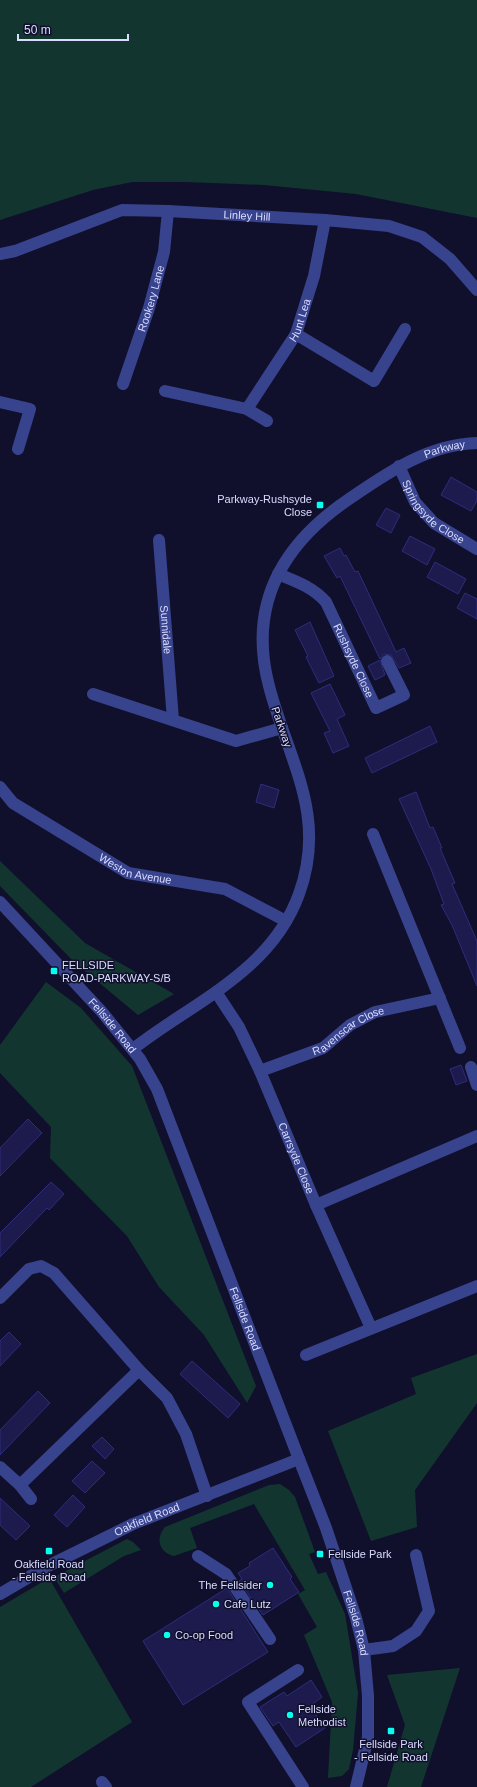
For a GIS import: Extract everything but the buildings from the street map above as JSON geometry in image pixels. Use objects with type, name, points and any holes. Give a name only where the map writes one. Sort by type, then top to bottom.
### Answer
[{"type":"street","name":"Linley Hill","points":[[0,254],[15,251],[122,210],[168,211],[325,220],[389,226],[422,238],[450,259],[477,290]]},
{"type":"street","name":"Rookery Lane","points":[[123,384],[149,308],[162,259],[168,211]]},
{"type":"street","name":"Hunt Lea","points":[[247,409],[296,334],[314,276],[325,220]]},
{"type":"street","points":[[296,334],[374,381],[405,329]]},
{"type":"street","points":[[165,391],[247,409],[267,421]]},
{"type":"street","points":[[0,402],[30,409],[18,449]]},
{"type":"street","name":"Parkway","points":[[133,1049],[244,971],[265,951],[286,921],[299,896],[309,850],[307,803],[268,686],[264,661],[263,637],[265,616],[270,593],[278,574],[300,540],[317,522],[336,507],[399,466],[419,456],[440,449],[477,443]]},
{"type":"street","name":"Springsyde Close","points":[[399,466],[415,502],[434,523],[477,549]]},
{"type":"street","name":"Sunnidale","points":[[159,540],[173,720]]},
{"type":"street","name":"Rushsyde Close","points":[[278,574],[317,592],[326,602],[376,708],[404,695],[387,661]]},
{"type":"street","points":[[94,694],[236,741],[282,728]]},
{"type":"street","name":"Weston Avenue","points":[[0,787],[13,803],[128,873],[225,889],[286,921]]},
{"type":"street","points":[[373,834],[460,1048]]},
{"type":"street","name":"Fellside Road","points":[[0,902],[102,1012],[133,1049],[149,1073],[157,1089],[326,1528],[356,1618],[364,1650],[368,1696],[368,1737],[356,1787]]},
{"type":"street","name":"Carrsyde Close","points":[[216,992],[239,1027],[260,1070],[316,1205],[371,1328]]},
{"type":"street","name":"Ravenscar Close","points":[[260,1070],[323,1048],[350,1025],[375,1012],[440,998]]},
{"type":"street","points":[[471,1066],[477,1085]]},
{"type":"street","points":[[316,1205],[477,1136]]},
{"type":"street","points":[[0,1298],[29,1269],[41,1266],[54,1273],[139,1370],[167,1398],[186,1434],[207,1496]]},
{"type":"street","points":[[306,1355],[477,1286]]},
{"type":"street","points":[[20,1485],[139,1370]]},
{"type":"street","name":"Oakfield Road","points":[[0,1594],[46,1567],[133,1524],[300,1459]]},
{"type":"street","points":[[0,1467],[20,1485],[31,1499]]},
{"type":"street","points":[[364,1650],[393,1646],[416,1631],[429,1611],[416,1555]]},
{"type":"street","points":[[198,1556],[226,1574],[270,1639]]},
{"type":"street","points":[[298,1670],[248,1702],[303,1787]]},
{"type":"green space","points":[[0,0],[477,0],[477,218],[356,194],[264,185],[186,182],[132,182],[93,190],[0,220]]},
{"type":"green space","points":[[0,861],[85,943],[174,994],[138,1015],[74,962],[0,886]]},
{"type":"green space","points":[[46,982],[81,1008],[132,1066],[256,1386],[247,1403],[204,1335],[159,1287],[127,1236],[50,1158],[51,1127],[0,1073],[0,1045]]},
{"type":"green space","points":[[477,1354],[477,1403],[415,1490],[417,1527],[371,1541],[328,1431],[416,1394],[411,1378]]},
{"type":"green space","points":[[280,1484],[289,1490],[295,1497],[315,1552],[309,1554],[318,1574],[326,1572],[345,1614],[358,1693],[353,1750],[349,1769],[342,1776],[328,1778],[332,1702],[304,1635],[317,1627],[298,1594],[305,1590],[254,1504],[190,1528],[197,1548],[174,1556],[165,1552],[159,1540],[165,1527],[269,1485]]},
{"type":"green space","points":[[127,1539],[133,1542],[141,1550],[124,1556],[64,1593],[54,1577]]},
{"type":"green space","points":[[49,1578],[132,1722],[31,1787],[0,1787],[0,1607]]},
{"type":"green space","points":[[460,1668],[421,1787],[387,1787],[405,1725],[387,1675]]},
{"type":"place","name":"Parkway-Rushsyde Close","points":[[320,505]]},
{"type":"place","name":"FELLSIDE ROAD-PARKWAY-S/B","points":[[54,971]]},
{"type":"place","name":"Oakfield Road - Fellside Road","points":[[49,1551]]},
{"type":"place","name":"Fellside Park","points":[[320,1554]]},
{"type":"place","name":"The Fellsider","points":[[270,1585]]},
{"type":"place","name":"Cafe Lutz","points":[[216,1604]]},
{"type":"place","name":"Co-op Food","points":[[167,1635]]},
{"type":"place","name":"Fellside Methodist","points":[[290,1715]]},
{"type":"place","name":"Fellside Park - Fellside Road","points":[[391,1731]]}]
